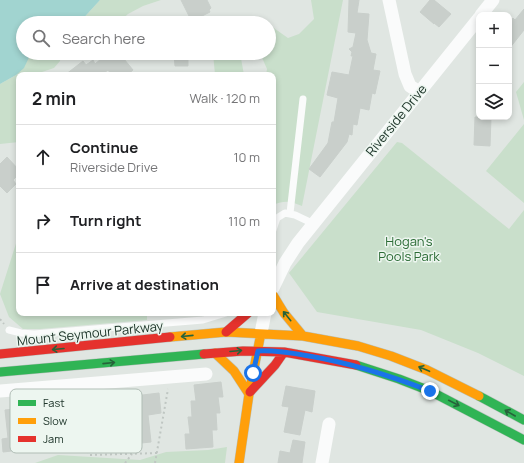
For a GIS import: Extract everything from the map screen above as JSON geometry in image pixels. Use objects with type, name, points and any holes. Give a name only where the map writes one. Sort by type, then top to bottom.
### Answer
[{"type":"main road","points":[[276,300],[284,313],[303,336]]},
{"type":"main road","points":[[226,332],[245,316]]},
{"type":"main road","name":"Mount Seymour Parkway","points":[[0,354],[226,332],[303,336],[352,344],[391,356],[457,384],[524,420]]},
{"type":"main road","points":[[239,463],[249,394],[261,333]]},
{"type":"main road","points":[[0,372],[215,353],[258,351],[284,352],[356,365],[399,379],[430,391],[524,440]]},
{"type":"main road","points":[[249,394],[275,365],[284,352]]},
{"type":"main road","points":[[215,353],[234,371],[249,394]]},
{"type":"street","points":[[389,0],[405,74],[410,86],[419,92]]},
{"type":"street","points":[[483,12],[493,0]]},
{"type":"street","name":"Riverside Drive","points":[[276,282],[309,222],[419,92],[476,22]]},
{"type":"street","points":[[261,333],[264,316]]},
{"type":"street","points":[[26,389],[206,374]]},
{"type":"street","points":[[0,391],[10,390]]},
{"type":"street","points":[[322,463],[329,424]]},
{"type":"lane","points":[[290,213],[303,99]]},
{"type":"lane","points":[[276,220],[281,214],[290,213],[309,222]]},
{"type":"lane","name":"Mount Seymour Parkway","points":[[10,330],[34,334],[203,320],[216,316]]},
{"type":"lane","points":[[78,385],[78,389]]},
{"type":"path","points":[[156,463],[170,378]]},
{"type":"path","points":[[88,453],[90,455],[158,452]]},
{"type":"path","points":[[125,463],[132,454]]},
{"type":"green space","points":[[100,0],[161,0],[143,6],[126,16],[85,16]]},
{"type":"green space","points":[[311,0],[343,0],[302,206],[288,202],[276,204],[276,72],[266,72],[267,69],[263,60],[276,60],[276,30],[288,38],[299,34],[314,19]]},
{"type":"green space","points":[[26,60],[60,60],[54,68],[42,72],[18,72]]},
{"type":"green space","points":[[214,60],[241,60],[243,72],[215,72]]},
{"type":"green space","points":[[16,75],[16,142],[0,144],[0,84]]},
{"type":"green space","points":[[524,82],[524,120],[516,92]]},
{"type":"green space","points":[[524,124],[524,203],[486,171]]},
{"type":"green space","name":"Hogan's Pools Park","points":[[397,142],[402,143],[509,229],[524,210],[524,376],[478,353],[421,330],[317,312],[289,273]]},
{"type":"green space","points":[[16,243],[16,316],[147,316],[147,320],[40,329],[23,329],[9,317],[0,294]]},
{"type":"green space","points":[[227,447],[225,463],[35,463],[58,455],[140,460],[166,452],[208,450]]},
{"type":"water","points":[[0,0],[100,0],[85,16],[16,16],[16,60],[28,60],[24,68],[19,72],[16,72],[16,75],[0,84]]},
{"type":"building","points":[[181,0],[207,0],[211,8],[209,10],[210,12],[202,16],[189,16]]},
{"type":"building","points":[[349,0],[359,0],[357,13],[369,14],[367,40],[371,53],[376,54],[373,70],[380,71],[375,94],[372,93],[369,110],[360,108],[357,125],[353,124],[352,135],[349,134],[347,142],[320,177],[309,169],[328,143],[332,122],[334,122],[338,98],[327,95],[332,72],[349,75],[353,56],[351,56],[352,52],[349,49],[353,47],[356,33],[348,32]]},
{"type":"building","points":[[430,0],[434,0],[451,14],[439,27],[420,12]]},
{"type":"building","points":[[524,9],[524,30],[512,45],[512,20],[513,18],[515,20]]},
{"type":"building","points":[[93,60],[95,64],[100,60],[125,60],[133,70],[131,72],[110,72],[108,70],[105,72],[69,72],[83,61],[86,65]]},
{"type":"building","points":[[175,60],[188,60],[188,66],[175,66]]},
{"type":"building","points":[[475,117],[476,120],[491,120],[490,146],[474,145]]},
{"type":"building","points":[[7,157],[16,167],[16,177],[13,180],[16,184],[7,193],[0,186],[0,164]]},
{"type":"building","points":[[221,382],[223,397],[218,397],[220,413],[216,413],[217,430],[212,430],[213,447],[186,449],[185,434],[190,434],[188,417],[192,417],[191,401],[196,401],[194,385]]},
{"type":"building","points":[[286,386],[315,391],[312,412],[305,410],[300,435],[284,432],[289,407],[282,406]]},
{"type":"building","points":[[159,393],[161,413],[148,415],[151,442],[142,443],[142,395]]},
{"type":"building","points":[[5,410],[10,410],[10,451],[3,452],[2,439],[8,438]]},
{"type":"building","points":[[293,440],[305,442],[302,463],[278,463],[280,451],[290,453]]},
{"type":"traffic: fast","points":[[0,372],[204,354]]},
{"type":"traffic: fast","points":[[356,365],[430,391],[524,440]]},
{"type":"traffic: fast","points":[[479,396],[524,420]]},
{"type":"traffic: slow","points":[[276,300],[284,313],[303,336]]},
{"type":"traffic: slow","points":[[170,337],[226,332],[303,336],[358,346],[391,356],[427,370],[479,396]]},
{"type":"traffic: slow","points":[[239,463],[249,394],[260,338]]},
{"type":"traffic: slow","points":[[215,353],[234,371],[249,394]]},
{"type":"traffic: jam","points":[[226,332],[245,316]]},
{"type":"traffic: jam","points":[[0,354],[170,337]]},
{"type":"traffic: jam","points":[[204,354],[243,351],[284,352],[356,365]]},
{"type":"traffic: jam","points":[[250,392],[275,365],[284,352]]},
{"type":"route","points":[[253,373],[258,351],[284,352],[356,365],[430,391]]}]
